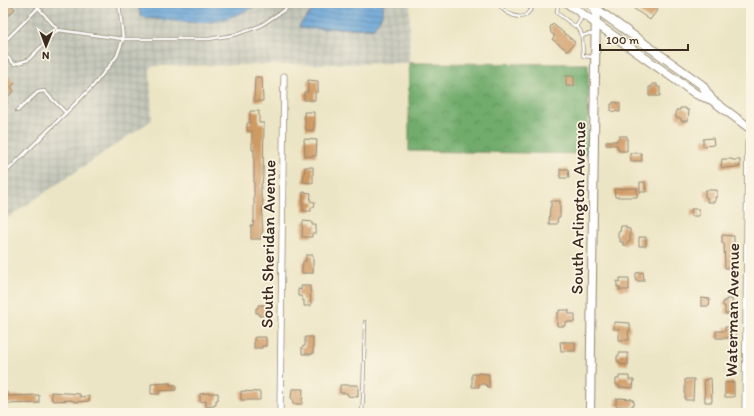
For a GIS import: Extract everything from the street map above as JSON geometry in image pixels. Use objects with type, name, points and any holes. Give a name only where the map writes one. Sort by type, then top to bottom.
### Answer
[{"type":"main road","points":[[567,3],[696,94],[712,100],[751,129]]},
{"type":"main road","points":[[588,3],[596,6],[702,85],[712,100]]},
{"type":"main road","name":"South Arlington Avenue","points":[[590,413],[596,6]]},
{"type":"street","name":"South Sheridan Avenue","points":[[280,413],[284,76]]},
{"type":"street","name":"Waterman Avenue","points":[[745,413],[749,200],[748,142],[751,136]]},
{"type":"lane","points":[[34,3],[58,30],[123,39],[209,39],[234,35],[260,26],[290,6],[292,3]]},
{"type":"lane","points":[[3,174],[93,86],[117,56],[123,39],[119,3]]},
{"type":"lane","points":[[499,3],[502,9],[510,14],[521,16],[527,13],[535,3]]},
{"type":"lane","points":[[558,3],[557,13],[580,30],[582,36],[583,56],[596,57]]},
{"type":"lane","points":[[3,43],[38,8]]},
{"type":"lane","points":[[576,27],[584,14]]},
{"type":"lane","points":[[3,52],[14,64],[28,60],[58,30]]},
{"type":"lane","points":[[582,36],[596,34]]},
{"type":"lane","points":[[17,111],[38,92],[44,91],[66,113]]},
{"type":"lane","points":[[362,413],[364,398],[366,322]]},
{"type":"shaded area","points":[[3,3],[410,3],[409,63],[150,67],[152,120],[3,221]]},
{"type":"green space","points":[[409,63],[588,64],[589,154],[409,151]]},
{"type":"water","points":[[137,3],[262,3],[217,21],[182,22],[146,18],[141,16]]},
{"type":"water","points":[[319,3],[384,3],[383,13],[374,28],[304,29],[299,27]]},
{"type":"building","points":[[3,3],[9,3],[15,9],[3,20]]},
{"type":"building","points":[[626,3],[650,3],[658,9],[650,20]]},
{"type":"building","points":[[553,24],[575,42],[568,51],[552,39],[555,36],[551,33],[550,27]]},
{"type":"building","points":[[3,71],[15,83],[11,87],[14,91],[5,99],[8,103],[3,108]]},
{"type":"building","points":[[566,76],[574,76],[574,86],[566,86]]},
{"type":"building","points":[[255,77],[262,77],[263,101],[254,101]]},
{"type":"building","points":[[308,80],[318,81],[318,92],[315,92],[315,100],[304,100],[304,92],[308,92]]},
{"type":"building","points":[[652,84],[657,84],[657,87],[660,87],[660,96],[649,96],[649,87],[652,87]]},
{"type":"building","points":[[613,102],[620,103],[620,112],[611,111],[611,104],[613,104]]},
{"type":"building","points":[[680,108],[686,108],[686,110],[689,110],[688,121],[681,121],[681,118],[676,118],[676,110],[680,110]]},
{"type":"building","points":[[250,111],[259,111],[259,123],[264,123],[263,177],[261,184],[261,198],[263,199],[263,232],[261,233],[261,239],[251,239],[251,226],[253,226],[254,219],[254,150],[252,150],[252,131],[247,131],[247,123],[250,123]]},
{"type":"building","points":[[304,112],[314,112],[314,130],[306,130]]},
{"type":"building","points":[[619,136],[627,136],[627,151],[619,151],[617,145],[606,145],[606,141],[617,141]]},
{"type":"building","points":[[713,138],[714,145],[703,146],[703,139]]},
{"type":"building","points":[[304,139],[317,140],[316,156],[305,156]]},
{"type":"building","points":[[630,153],[641,153],[642,161],[631,161]]},
{"type":"building","points":[[722,159],[740,160],[740,167],[723,168],[721,167]]},
{"type":"building","points":[[305,167],[313,167],[313,183],[303,182]]},
{"type":"building","points":[[560,169],[568,169],[569,178],[560,178]]},
{"type":"building","points":[[640,182],[645,182],[646,192],[640,192]]},
{"type":"building","points":[[637,188],[637,197],[615,197],[614,189]]},
{"type":"building","points":[[705,190],[717,190],[715,202],[707,202]]},
{"type":"building","points":[[303,192],[311,193],[310,201],[315,202],[314,207],[311,207],[311,211],[303,211]]},
{"type":"building","points":[[551,201],[560,201],[560,217],[558,217],[557,224],[549,224]]},
{"type":"building","points":[[691,209],[699,209],[699,216],[691,216]]},
{"type":"building","points":[[303,221],[312,222],[312,225],[316,225],[316,233],[312,233],[312,237],[302,237]]},
{"type":"building","points":[[621,226],[626,226],[626,228],[630,229],[630,242],[627,242],[627,245],[623,245],[623,242],[620,242],[620,238],[618,238],[618,232],[620,232]]},
{"type":"building","points":[[722,235],[734,236],[734,258],[736,258],[736,267],[734,268],[725,268],[724,243],[722,243]]},
{"type":"building","points":[[639,237],[646,237],[646,246],[639,246]]},
{"type":"building","points":[[306,255],[313,255],[313,273],[302,273],[302,265],[303,261],[306,261]]},
{"type":"building","points":[[643,272],[644,281],[636,281],[636,273]]},
{"type":"building","points":[[620,278],[629,278],[629,290],[619,290],[620,287],[617,287],[617,281],[620,282]]},
{"type":"building","points":[[301,286],[310,286],[311,306],[304,306],[304,300],[302,300],[301,296],[298,296],[298,289],[301,290]]},
{"type":"building","points":[[701,298],[710,299],[709,306],[701,306]]},
{"type":"building","points":[[726,299],[732,299],[732,303],[735,304],[734,314],[725,314],[725,306],[723,306],[723,301],[726,301]]},
{"type":"building","points":[[258,305],[266,305],[269,316],[259,316],[259,313],[256,313],[256,308],[258,308]]},
{"type":"building","points":[[559,310],[569,310],[569,314],[575,314],[575,322],[565,322],[565,326],[557,326],[557,313],[559,313]]},
{"type":"building","points":[[614,322],[630,323],[630,331],[628,331],[629,340],[619,340],[619,329],[614,329]]},
{"type":"building","points":[[725,327],[734,327],[734,330],[736,330],[736,336],[734,336],[734,338],[716,338],[716,331],[725,331]]},
{"type":"building","points":[[266,337],[266,346],[262,346],[262,348],[254,348],[254,338]]},
{"type":"building","points":[[305,337],[313,337],[313,354],[302,354],[302,347],[305,346]]},
{"type":"building","points":[[560,342],[575,342],[575,351],[561,351]]},
{"type":"building","points":[[619,353],[628,353],[628,365],[619,364],[619,361],[617,361],[617,356],[619,356]]},
{"type":"building","points":[[472,374],[489,374],[489,388],[485,384],[479,384],[479,387],[472,387]]},
{"type":"building","points":[[619,376],[629,376],[629,380],[634,380],[633,388],[619,387],[619,385],[616,385],[616,379],[619,379]]},
{"type":"building","points":[[711,378],[712,402],[705,402],[704,380]]},
{"type":"building","points":[[685,379],[694,379],[693,400],[685,400]]},
{"type":"building","points":[[734,382],[734,397],[725,397],[725,383]]},
{"type":"building","points":[[170,383],[170,385],[176,385],[176,390],[159,391],[159,394],[151,394],[151,384]]},
{"type":"building","points":[[340,385],[358,385],[358,397],[348,396],[347,393],[340,393]]},
{"type":"building","points":[[292,389],[303,389],[302,404],[293,404],[291,398]]},
{"type":"building","points":[[241,391],[260,392],[260,400],[241,400]]},
{"type":"building","points":[[3,392],[8,393],[8,396],[39,395],[39,403],[3,404]]},
{"type":"building","points":[[51,392],[80,394],[80,397],[89,396],[89,401],[53,401]]},
{"type":"building","points":[[218,393],[218,400],[216,400],[216,405],[206,407],[206,401],[200,402],[200,394]]},
{"type":"building","points":[[616,399],[632,399],[634,401],[634,405],[632,405],[632,407],[616,406]]}]
